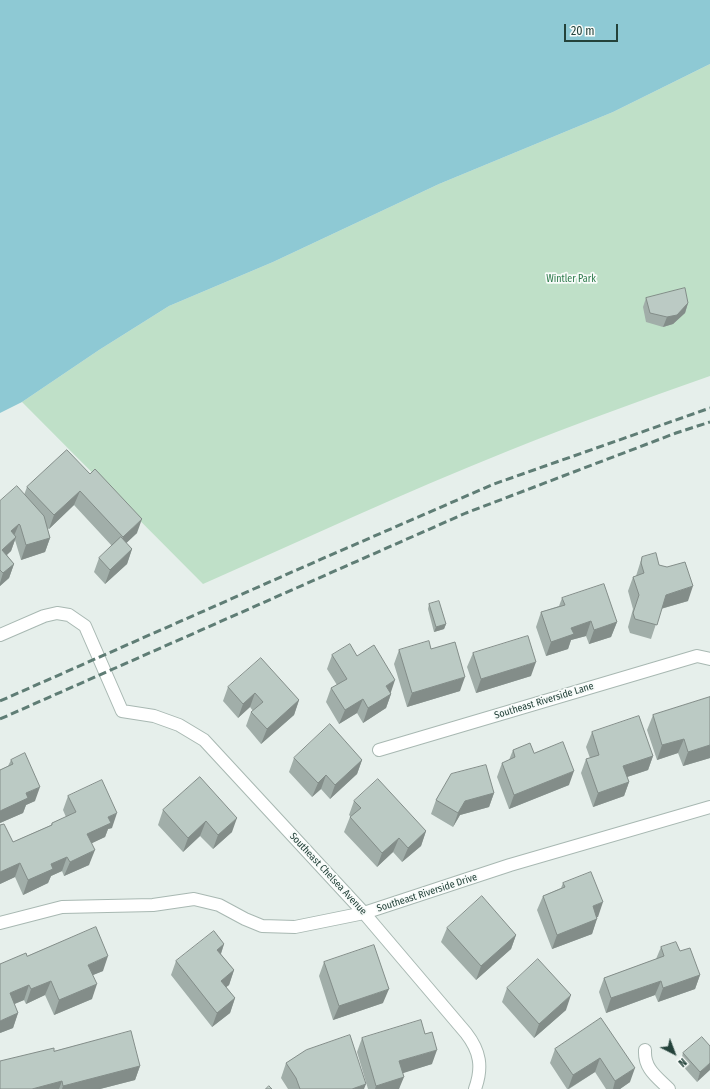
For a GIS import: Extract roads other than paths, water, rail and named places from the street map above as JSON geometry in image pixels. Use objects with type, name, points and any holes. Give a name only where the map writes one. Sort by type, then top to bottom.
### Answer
[{"type":"street","name":"Southeast Chelsea Avenue","points":[[0,635],[44,616],[57,613],[69,615],[85,626],[122,711],[154,716],[179,725],[204,740],[364,913],[475,1044],[480,1058],[479,1080],[475,1089]]},
{"type":"street","name":"Southeast Riverside Lane","points":[[378,750],[697,656],[710,659]]},
{"type":"street","name":"Southeast Riverside Drive","points":[[0,923],[62,907],[153,905],[194,900],[219,905],[262,926],[295,927],[364,913],[510,865],[710,807]]},
{"type":"street","points":[[645,1050],[645,1059],[650,1069],[670,1089]]},
{"type":"water","points":[[0,0],[710,0],[710,64],[613,112],[439,184],[273,262],[169,306],[99,350],[22,402],[0,413]]},
{"type":"railway","points":[[0,701],[494,484],[710,408]]},
{"type":"railway","points":[[0,719],[466,513],[676,433],[710,422]]},
{"type":"park label","name":"Wintler Park","points":[[571,279]]}]
